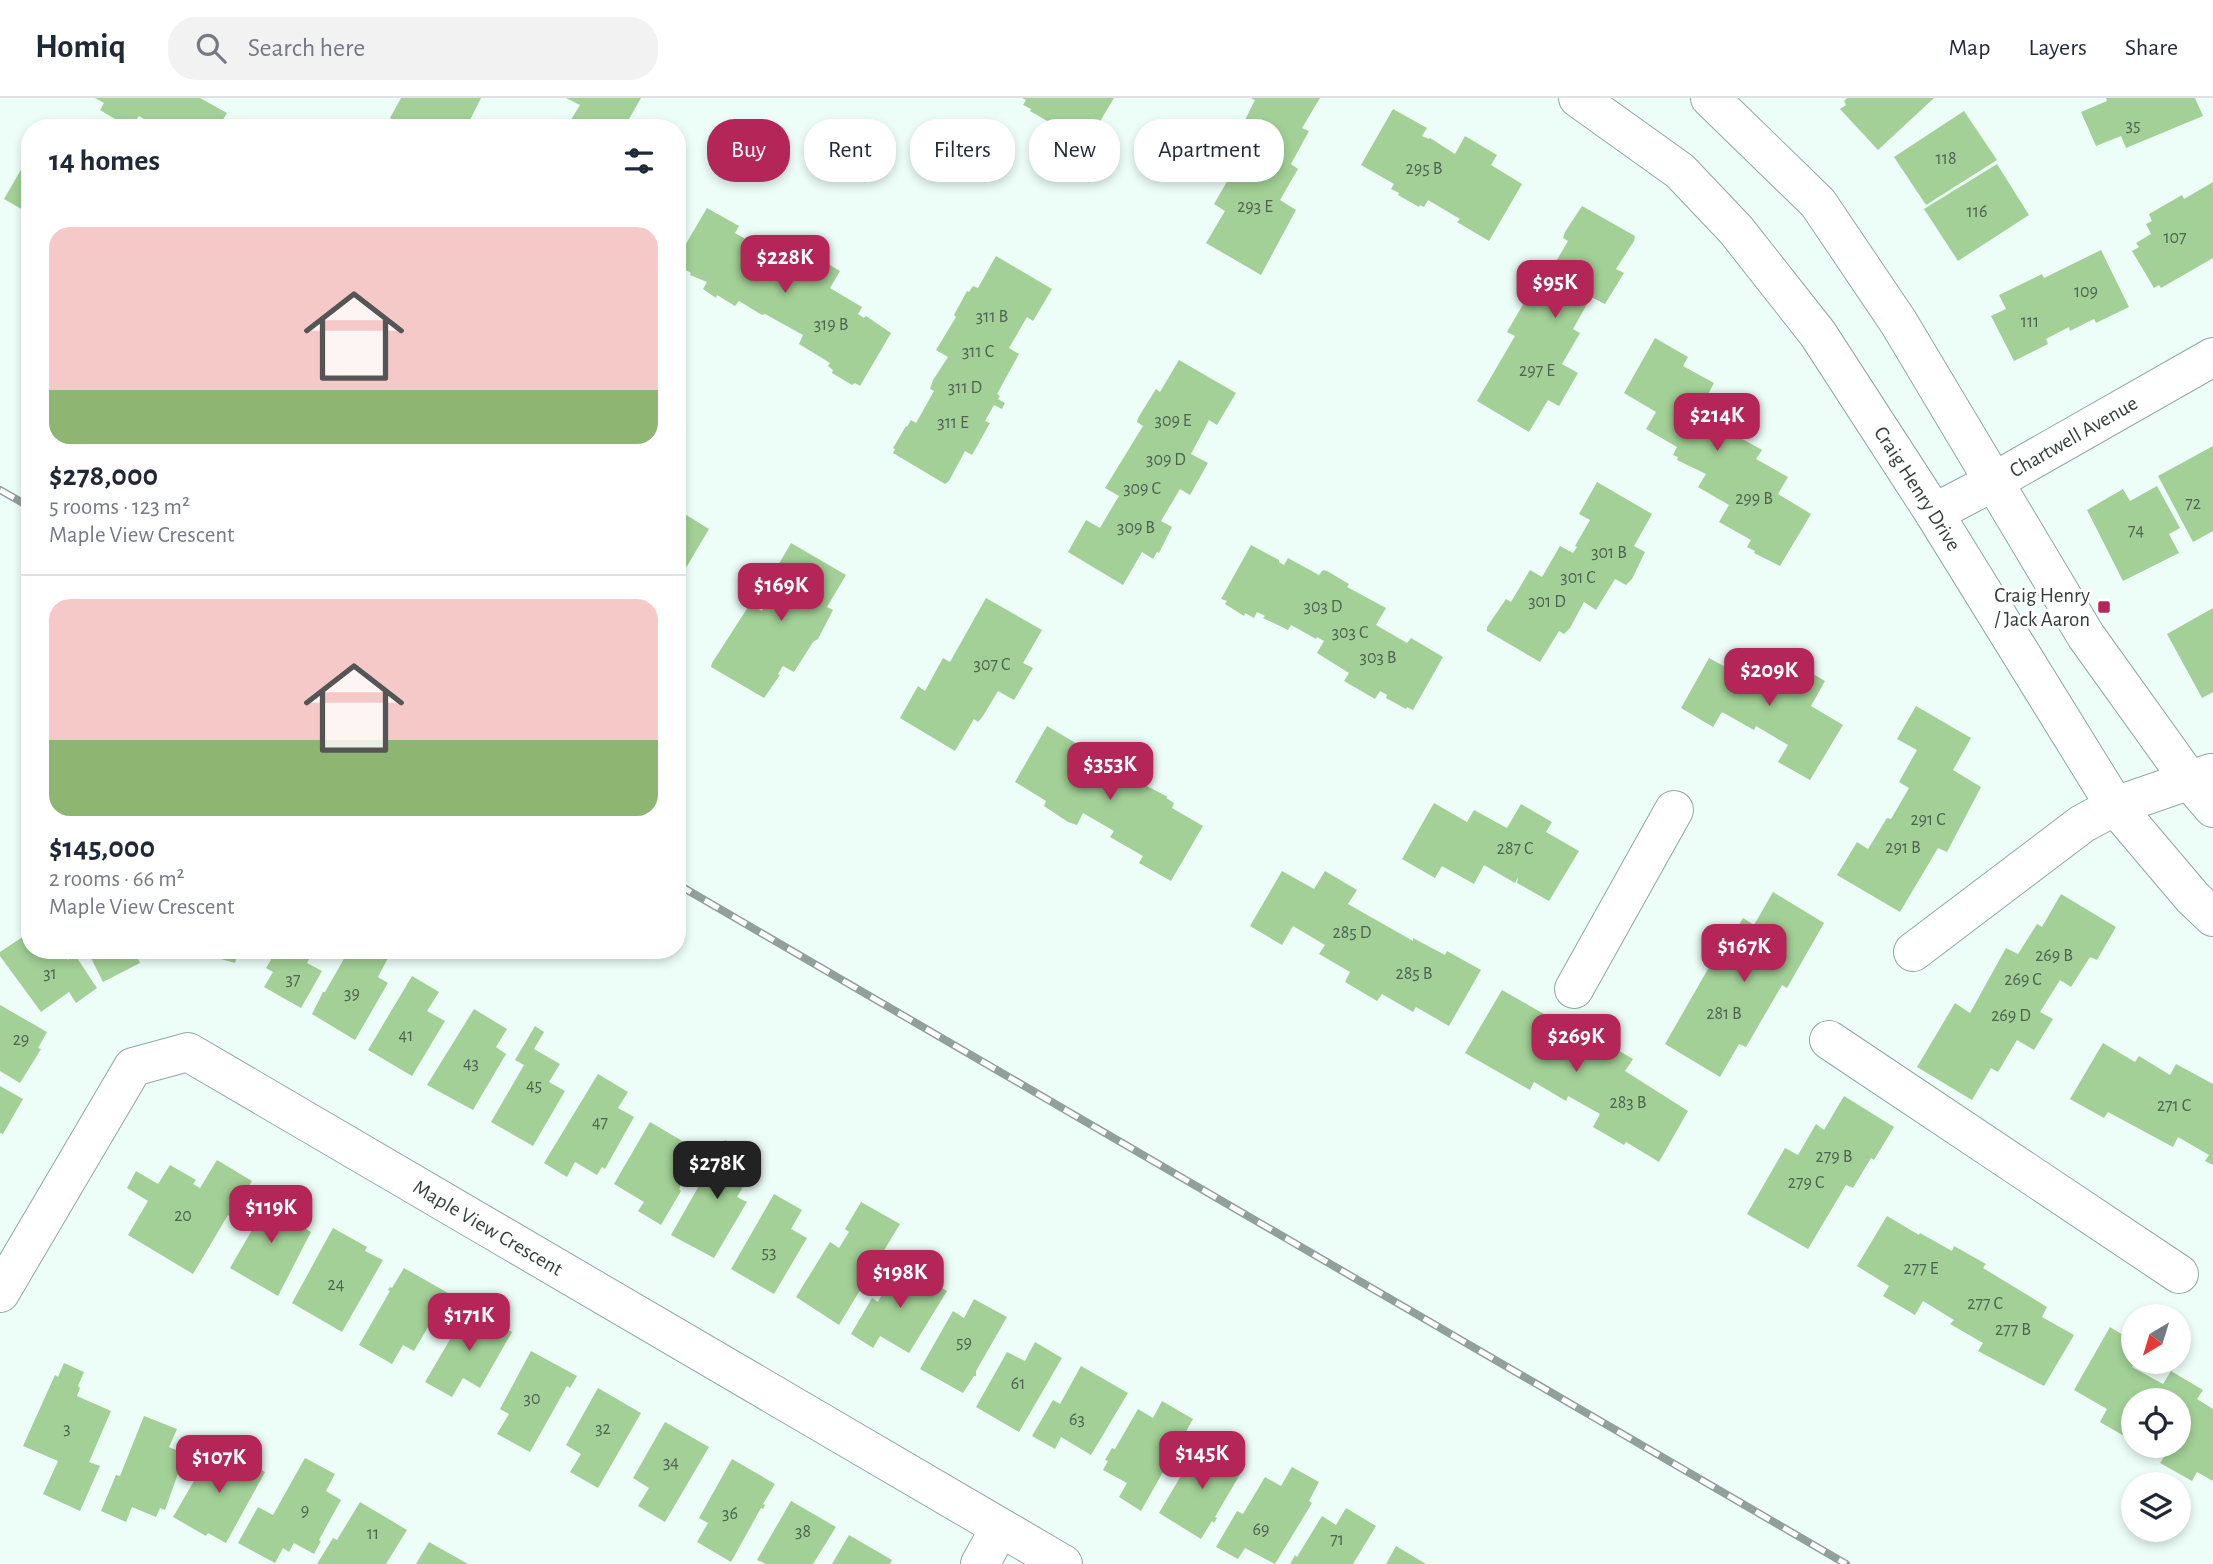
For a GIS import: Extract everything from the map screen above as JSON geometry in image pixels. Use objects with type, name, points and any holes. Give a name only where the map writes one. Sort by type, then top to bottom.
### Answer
[{"type":"street","name":"Craig Henry Drive","points":[[1578,98],[1680,171],[1736,230],[1818,334],[1934,513],[2115,806],[2193,898],[2213,917]]},
{"type":"street","points":[[1710,98],[1818,203],[1899,323],[2086,636],[2206,787],[2115,806],[2082,824],[1913,952]]},
{"type":"street","name":"Chartwell Avenue","points":[[1934,513],[2213,357]]},
{"type":"street","points":[[1574,989],[1674,810]]},
{"type":"street","points":[[1829,1040],[2179,1274]]},
{"type":"street","name":"Maple View Crescent","points":[[0,1293],[133,1068],[188,1052],[1063,1564]]},
{"type":"street","points":[[980,1564],[1000,1528]]},
{"type":"building","points":[[95,98],[200,98],[227,113],[223,119],[144,119],[139,116],[137,119],[115,119],[100,110],[104,103]]},
{"type":"building","points":[[401,98],[481,98],[470,119],[390,118]]},
{"type":"building","points":[[566,98],[641,98],[629,119],[571,119],[580,105]]},
{"type":"building","points":[[1022,98],[1114,98],[1101,119],[1044,119],[1023,105],[1026,100]]},
{"type":"building","points":[[1251,98],[1320,98],[1302,128],[1309,131],[1291,164],[1298,169],[1280,200],[1296,210],[1261,275],[1206,243],[1225,211],[1214,204],[1227,182],[1284,182],[1284,119],[1246,119],[1255,100]]},
{"type":"building","points":[[1847,98],[1934,98],[1878,150],[1840,109],[1846,105],[1844,101]]},
{"type":"building","points":[[2106,98],[2195,98],[2203,116],[2126,148],[2121,136],[2096,146],[2081,112],[2107,101]]},
{"type":"building","points":[[1393,109],[1427,128],[1422,136],[1455,154],[1465,136],[1497,155],[1491,165],[1522,184],[1489,241],[1428,200],[1424,207],[1419,207],[1398,195],[1399,193],[1391,189],[1394,184],[1361,165]]},
{"type":"building","points":[[1964,111],[1997,160],[1926,205],[1894,157]]},
{"type":"building","points":[[1997,164],[2029,215],[1958,261],[1924,209]]},
{"type":"building","points":[[21,170],[21,209],[4,199]]},
{"type":"building","points":[[2213,182],[2213,258],[2161,288],[2159,285],[2154,288],[2132,251],[2139,247],[2136,243],[2151,234],[2146,224],[2152,221],[2149,214],[2182,195],[2184,199]]},
{"type":"building","points":[[1582,206],[1635,236],[1634,241],[1616,269],[1624,273],[1605,304],[1591,297],[1573,329],[1580,333],[1562,364],[1578,373],[1559,406],[1548,400],[1529,432],[1477,401],[1515,336],[1507,332],[1525,301],[1520,298],[1522,291],[1539,266],[1550,272],[1568,241],[1563,238],[1565,232]]},
{"type":"building","points":[[707,208],[739,226],[735,233],[766,251],[769,246],[777,251],[779,249],[802,265],[809,253],[840,271],[830,288],[862,307],[858,314],[864,318],[866,316],[891,333],[860,386],[855,383],[852,385],[832,373],[833,370],[828,366],[830,363],[799,344],[803,335],[739,301],[735,306],[703,289],[707,282],[690,275],[686,270],[686,244]]},
{"type":"building","points":[[2101,250],[2129,307],[2096,323],[2094,319],[2070,331],[2069,327],[2046,339],[2048,344],[2014,361],[1991,316],[2006,309],[1999,295],[2042,274],[2044,278]]},
{"type":"building","points":[[996,256],[1052,289],[1033,321],[1027,317],[1009,348],[1019,354],[997,394],[1000,396],[998,399],[1005,403],[1002,409],[994,405],[985,421],[990,423],[972,455],[965,451],[945,484],[893,453],[893,448],[911,420],[916,423],[934,391],[930,389],[933,380],[948,357],[936,350],[956,317],[954,315],[967,291],[973,286],[978,288]]},
{"type":"building","points":[[1655,338],[1688,357],[1683,366],[1714,383],[1704,402],[1736,421],[1730,432],[1762,450],[1756,459],[1788,477],[1778,494],[1811,514],[1780,566],[1754,553],[1755,551],[1747,547],[1751,540],[1719,522],[1729,505],[1698,487],[1706,474],[1677,460],[1678,457],[1673,455],[1677,447],[1646,429],[1656,412],[1624,393]]},
{"type":"building","points":[[1179,360],[1236,393],[1217,425],[1209,420],[1191,454],[1208,463],[1190,495],[1180,489],[1161,521],[1172,527],[1159,553],[1157,552],[1153,559],[1142,552],[1123,585],[1068,552],[1086,520],[1100,528],[1119,496],[1105,488],[1143,426],[1137,422],[1138,418],[1156,389],[1160,392]]},
{"type":"building","points":[[2213,446],[2213,531],[2193,542],[2158,476]]},
{"type":"building","points":[[1597,482],[1652,514],[1634,546],[1645,552],[1632,579],[1626,585],[1615,579],[1596,610],[1584,602],[1570,628],[1564,634],[1559,631],[1540,662],[1487,631],[1487,627],[1506,599],[1511,602],[1530,570],[1542,577],[1560,546],[1573,553],[1590,520],[1579,514]]},
{"type":"building","points":[[2157,486],[2180,528],[2169,534],[2179,553],[2123,581],[2087,510],[2123,489],[2130,501]]},
{"type":"building","points":[[686,515],[709,529],[686,568]]},
{"type":"building","points":[[791,543],[846,575],[827,607],[833,610],[818,639],[813,642],[794,672],[783,666],[764,698],[711,667],[750,604],[762,611],[775,584],[777,586],[781,579],[773,574]]},
{"type":"building","points":[[1251,545],[1284,565],[1288,558],[1319,575],[1323,570],[1327,571],[1349,584],[1347,587],[1386,608],[1376,625],[1407,643],[1411,638],[1443,657],[1413,710],[1386,698],[1387,695],[1380,691],[1375,699],[1344,681],[1349,673],[1317,653],[1324,641],[1317,637],[1316,639],[1291,625],[1288,630],[1263,618],[1265,616],[1257,612],[1254,618],[1245,613],[1244,616],[1225,604],[1227,601],[1221,599]]},
{"type":"building","points":[[986,598],[1042,630],[1023,663],[1033,668],[1014,700],[998,691],[978,722],[974,719],[955,751],[900,718],[918,686],[925,691],[943,658],[950,662]]},
{"type":"building","points":[[2213,608],[2213,692],[2202,698],[2167,634]]},
{"type":"building","points":[[1754,656],[1786,674],[1793,662],[1825,681],[1811,706],[1843,725],[1810,780],[1778,762],[1788,745],[1756,726],[1754,730],[1722,712],[1713,727],[1681,708],[1709,658],[1742,676]]},
{"type":"building","points":[[1916,706],[1971,738],[1953,770],[1981,787],[1947,852],[1938,848],[1900,912],[1837,875],[1857,842],[1868,849],[1887,818],[1891,819],[1909,788],[1899,782],[1917,750],[1897,739]]},
{"type":"building","points":[[1047,726],[1079,745],[1074,752],[1107,772],[1115,758],[1146,775],[1141,783],[1168,797],[1166,798],[1174,803],[1172,808],[1203,826],[1171,881],[1139,863],[1143,856],[1110,837],[1114,831],[1083,813],[1077,825],[1068,822],[1044,806],[1046,801],[1015,782]]},
{"type":"building","points":[[1434,803],[1467,822],[1474,810],[1507,828],[1521,804],[1552,822],[1546,832],[1579,851],[1549,901],[1517,883],[1518,877],[1515,883],[1484,865],[1474,884],[1442,866],[1435,878],[1402,859]]},
{"type":"building","points":[[1282,871],[1314,889],[1325,871],[1357,890],[1348,904],[1413,941],[1413,938],[1445,955],[1447,951],[1481,970],[1449,1026],[1416,1007],[1413,1012],[1382,994],[1377,1001],[1345,982],[1350,972],[1319,954],[1325,945],[1293,926],[1282,945],[1250,926]]},
{"type":"building","points":[[1773,892],[1824,923],[1787,988],[1782,985],[1746,1047],[1739,1044],[1720,1077],[1665,1044],[1720,948],[1724,950],[1743,918],[1754,925]]},
{"type":"building","points":[[2061,894],[2116,927],[2097,960],[2090,957],[2071,987],[2060,980],[2040,1012],[2053,1019],[2034,1050],[2017,1040],[1998,1072],[1991,1068],[1972,1100],[1917,1067],[1955,1003],[1970,1013],[2006,948],[2018,954],[2037,924],[2042,927]]},
{"type":"building","points":[[21,938],[21,959],[78,959],[97,988],[76,1003],[69,992],[41,1012],[0,956],[0,952]]},
{"type":"building","points":[[92,959],[138,959],[140,963],[103,982]]},
{"type":"building","points":[[221,959],[236,959],[235,963]]},
{"type":"building","points":[[271,959],[309,959],[307,963],[322,971],[301,1008],[264,987],[273,972],[266,968]]},
{"type":"building","points":[[344,959],[387,959],[378,977],[388,983],[355,1040],[312,1014]]},
{"type":"building","points":[[412,976],[439,992],[427,1011],[445,1021],[412,1076],[368,1050]]},
{"type":"building","points":[[1502,990],[1598,1045],[1601,1040],[1633,1059],[1625,1071],[1688,1111],[1659,1162],[1626,1142],[1624,1145],[1593,1127],[1600,1114],[1568,1096],[1566,1101],[1534,1082],[1530,1090],[1465,1053]]},
{"type":"building","points":[[0,1005],[47,1032],[38,1048],[41,1049],[20,1083],[0,1071]]},
{"type":"building","points":[[474,1009],[507,1029],[496,1047],[506,1054],[473,1110],[427,1085]]},
{"type":"building","points":[[535,1026],[544,1032],[534,1049],[560,1064],[549,1082],[565,1091],[533,1146],[491,1122],[524,1065],[515,1060]]},
{"type":"building","points":[[2103,1043],[2135,1062],[2139,1056],[2170,1075],[2176,1064],[2213,1084],[2213,1165],[2205,1161],[2209,1155],[2178,1137],[2173,1147],[2108,1112],[2104,1118],[2070,1099]]},
{"type":"building","points":[[598,1074],[628,1092],[618,1108],[634,1117],[605,1169],[602,1167],[597,1175],[575,1162],[567,1177],[544,1163]]},
{"type":"building","points":[[0,1086],[23,1099],[3,1134],[0,1133]]},
{"type":"building","points":[[1844,1096],[1894,1127],[1853,1188],[1846,1185],[1808,1249],[1747,1214],[1785,1148],[1798,1155],[1816,1124],[1824,1130]]},
{"type":"building","points":[[650,1122],[696,1149],[680,1177],[683,1179],[679,1189],[681,1191],[661,1225],[638,1211],[644,1202],[614,1184]]},
{"type":"building","points":[[725,1140],[759,1159],[737,1197],[747,1202],[714,1258],[671,1235]]},
{"type":"building","points":[[217,1160],[252,1181],[193,1274],[128,1235],[148,1201],[127,1188],[136,1171],[158,1184],[170,1165],[196,1180],[193,1184],[200,1188]]},
{"type":"building","points":[[266,1190],[289,1203],[282,1215],[311,1232],[278,1296],[230,1268],[252,1230],[245,1227]]},
{"type":"building","points":[[774,1194],[802,1210],[791,1229],[807,1238],[774,1294],[731,1269]]},
{"type":"building","points":[[861,1202],[900,1224],[839,1325],[796,1297],[830,1242],[839,1248],[849,1232],[845,1229]]},
{"type":"building","points":[[1887,1216],[1952,1251],[1954,1246],[1986,1264],[1983,1268],[2047,1307],[2042,1317],[2074,1335],[2044,1386],[1978,1351],[1983,1343],[1950,1324],[1954,1320],[1923,1301],[1915,1315],[1883,1296],[1889,1286],[1857,1266]]},
{"type":"building","points":[[333,1228],[367,1247],[365,1251],[383,1260],[342,1332],[292,1303]]},
{"type":"building","points":[[900,1263],[947,1291],[909,1353],[880,1336],[873,1348],[851,1334],[872,1298],[878,1302]]},
{"type":"building","points":[[404,1268],[448,1293],[414,1351],[403,1345],[392,1364],[359,1345],[390,1291],[388,1290]]},
{"type":"building","points":[[974,1299],[1007,1317],[976,1371],[976,1376],[963,1393],[920,1369],[953,1311],[964,1318]]},
{"type":"building","points":[[469,1307],[512,1332],[480,1388],[463,1378],[452,1397],[425,1382]]},
{"type":"building","points":[[2110,1327],[2121,1334],[2121,1374],[2145,1374],[2163,1384],[2169,1374],[2176,1374],[2203,1390],[2197,1399],[2213,1409],[2213,1481],[2197,1472],[2192,1481],[2191,1472],[2176,1472],[2160,1463],[2164,1458],[2191,1458],[2191,1388],[2121,1388],[2121,1434],[2100,1422],[2107,1409],[2074,1390]]},
{"type":"building","points":[[1035,1342],[1062,1358],[1019,1432],[976,1407],[1007,1352],[1025,1361]]},
{"type":"building","points":[[531,1351],[577,1376],[570,1388],[567,1386],[530,1452],[497,1434],[509,1414],[500,1409]]},
{"type":"building","points":[[64,1363],[84,1372],[77,1396],[111,1411],[89,1462],[100,1466],[80,1511],[43,1494],[58,1461],[23,1446],[55,1375],[58,1377]]},
{"type":"building","points":[[1081,1366],[1128,1393],[1091,1455],[1061,1437],[1055,1449],[1032,1436],[1053,1400],[1060,1404]]},
{"type":"building","points":[[598,1388],[641,1413],[598,1488],[570,1472],[581,1454],[566,1445]]},
{"type":"building","points":[[1162,1401],[1193,1419],[1141,1511],[1119,1497],[1127,1483],[1103,1470],[1108,1461],[1105,1460],[1112,1448],[1115,1449],[1138,1409],[1153,1418]]},
{"type":"building","points":[[144,1416],[177,1429],[169,1447],[185,1454],[165,1510],[160,1508],[156,1517],[132,1507],[126,1522],[101,1511],[116,1475],[120,1476]]},
{"type":"building","points":[[665,1422],[709,1447],[665,1522],[638,1506],[649,1488],[633,1478]]},
{"type":"building","points":[[215,1445],[265,1472],[226,1543],[208,1533],[206,1536],[173,1517]]},
{"type":"building","points":[[1214,1445],[1246,1464],[1214,1523],[1212,1521],[1201,1539],[1159,1513],[1192,1457],[1203,1464]]},
{"type":"building","points":[[305,1458],[335,1474],[326,1491],[341,1500],[314,1554],[294,1543],[289,1552],[283,1548],[275,1563],[238,1543],[258,1507],[273,1515]]},
{"type":"building","points":[[732,1459],[775,1484],[731,1562],[697,1542],[708,1523],[699,1518]]},
{"type":"building","points":[[1292,1467],[1319,1482],[1309,1501],[1312,1503],[1275,1564],[1245,1548],[1238,1559],[1216,1547],[1237,1511],[1243,1514],[1265,1477],[1281,1486]]},
{"type":"building","points":[[791,1501],[836,1527],[813,1564],[766,1564],[757,1560]]},
{"type":"building","points":[[360,1502],[407,1530],[386,1564],[317,1564],[333,1538],[337,1540]]},
{"type":"building","points":[[1346,1508],[1376,1526],[1353,1564],[1290,1564],[1322,1516],[1336,1525]]},
{"type":"building","points":[[849,1535],[892,1560],[890,1564],[832,1564]]},
{"type":"building","points":[[429,1542],[468,1564],[416,1564]]},
{"type":"building","points":[[1396,1546],[1426,1564],[1386,1564]]},
{"type":"railway","points":[[0,490],[21,502]]},
{"type":"railway","points":[[686,889],[1846,1564]]},
{"type":"place","name":"Craig Henry / Jack Aaron","points":[[2104,607]]}]
